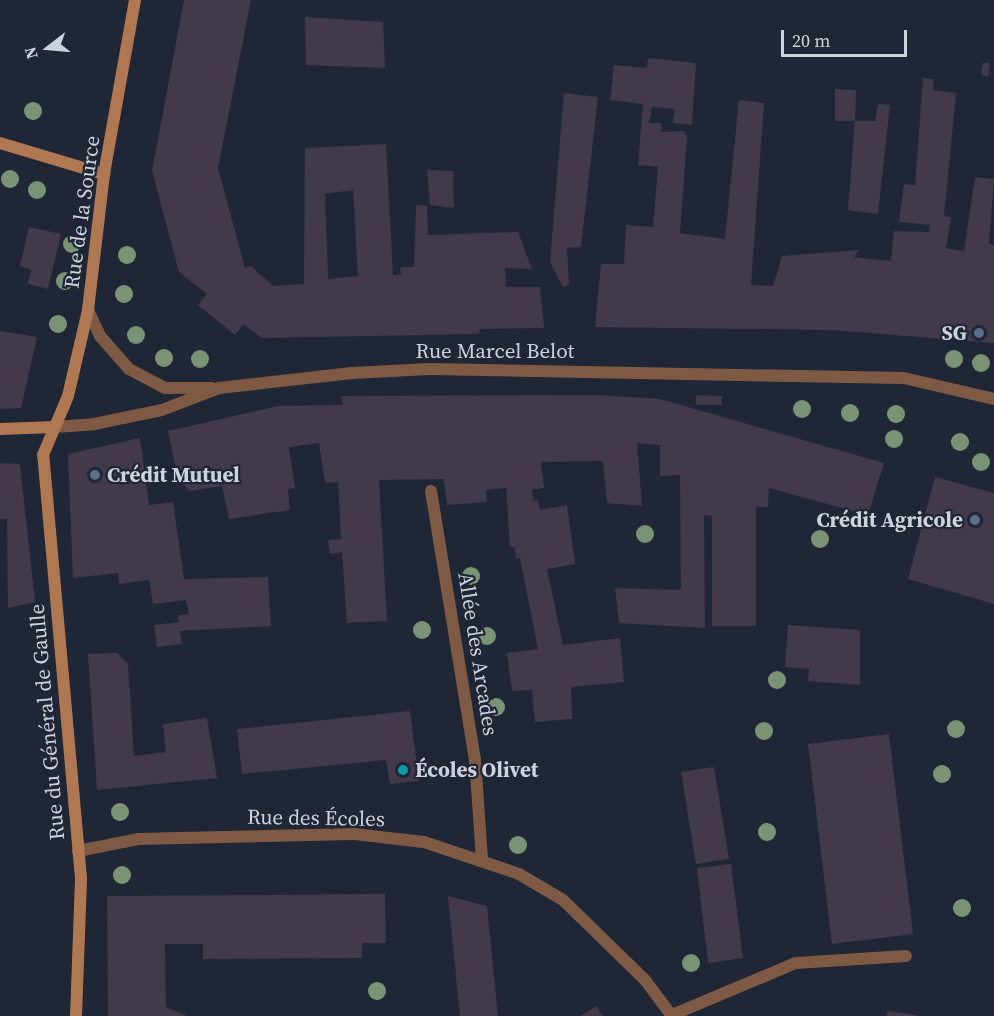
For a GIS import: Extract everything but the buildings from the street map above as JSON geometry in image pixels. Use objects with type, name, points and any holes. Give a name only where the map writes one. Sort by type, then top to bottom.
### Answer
[{"type":"main road","name":"Rue de la Source","points":[[54,427],[68,396],[88,310],[104,174],[135,0]]},
{"type":"main road","points":[[0,143],[104,174]]},
{"type":"main road","name":"Rue Marcel Belot","points":[[0,429],[54,427]]},
{"type":"main road","name":"Rue du Général de Gaulle","points":[[54,427],[44,454],[78,851],[76,1016]]},
{"type":"street","points":[[88,310],[100,336],[129,369],[165,387],[219,388]]},
{"type":"street","name":"Rue Marcel Belot","points":[[54,427],[94,424],[162,410],[219,388],[351,373],[538,368],[904,378],[994,399]]},
{"type":"street","name":"Allée des Arcades","points":[[431,490],[475,759],[482,860]]},
{"type":"street","name":"Rue des Écoles","points":[[78,851],[138,839],[354,834],[424,842],[519,874],[563,900],[645,980],[672,1016]]},
{"type":"street","points":[[672,1016],[796,963],[906,956]]},
{"type":"place","name":"SG","points":[[979,333]]},
{"type":"place","name":"Crédit Mutuel","points":[[95,475]]},
{"type":"place","name":"Crédit Agricole","points":[[975,520]]},
{"type":"place","name":"Écoles Olivet","points":[[403,770]]}]
